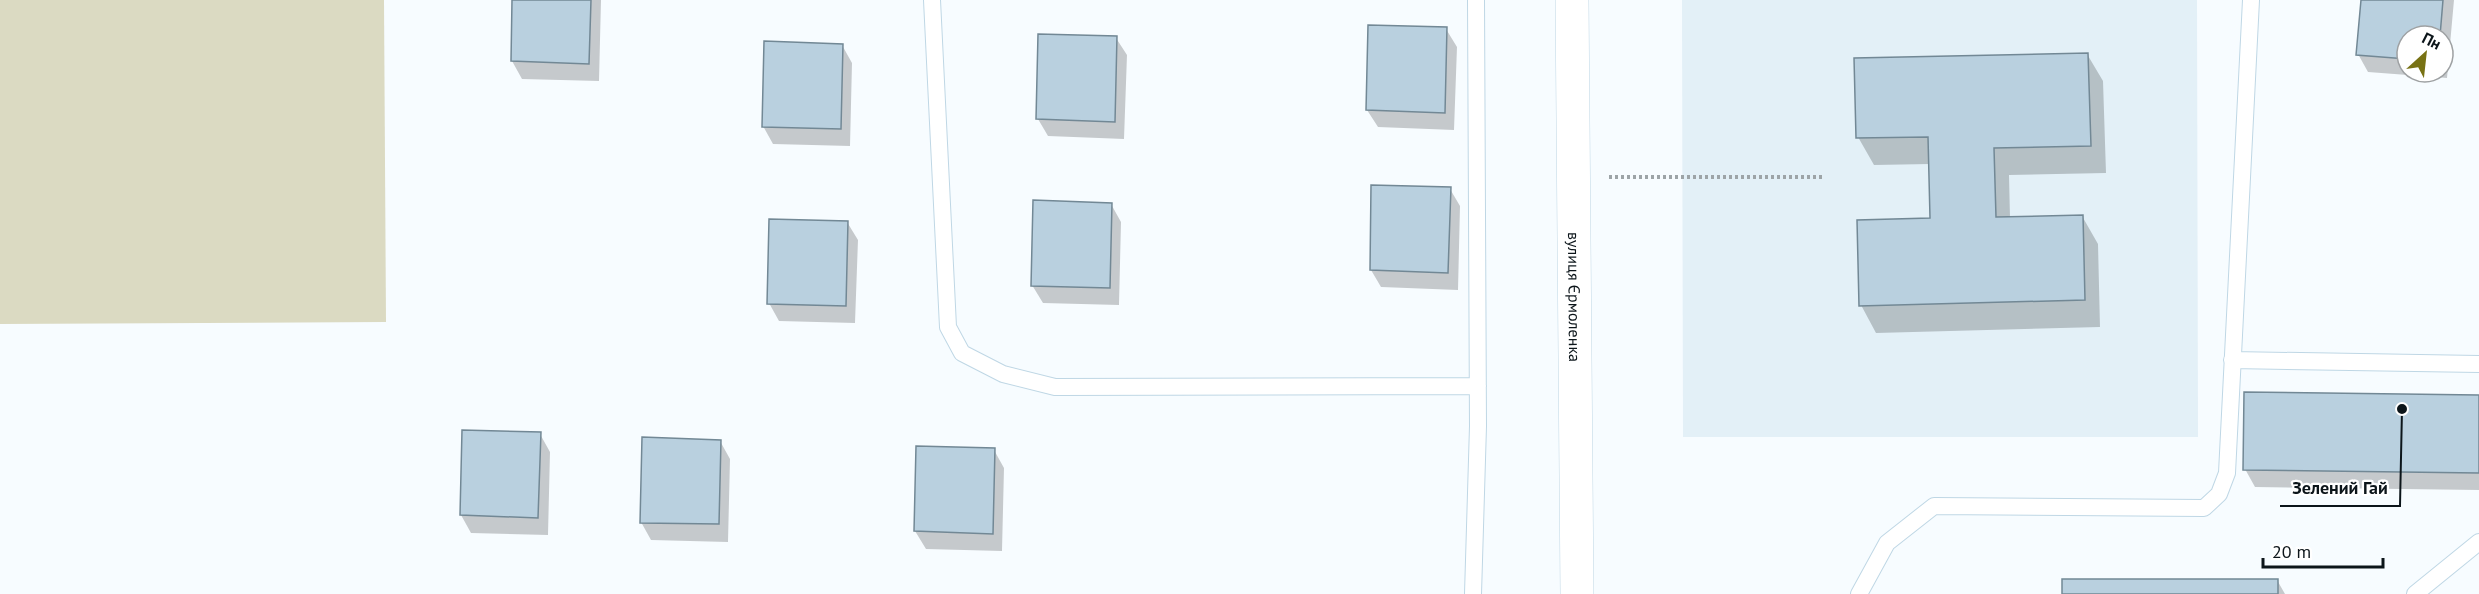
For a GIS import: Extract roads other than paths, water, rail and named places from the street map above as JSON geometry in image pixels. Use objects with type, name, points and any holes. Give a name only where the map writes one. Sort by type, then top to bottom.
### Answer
[{"type":"street","name":"вулиця Єрмоленка","points":[[1572,0],[1577,594]]},
{"type":"lane","points":[[932,0],[948,327],[962,353],[1004,374],[1055,387],[1478,386]]},
{"type":"lane","points":[[1473,594],[1478,386],[1476,0]]},
{"type":"lane","points":[[1859,594],[1887,543],[1934,506],[2204,508],[2219,494],[2227,473],[2251,0]]},
{"type":"lane","points":[[2232,360],[2479,364]]},
{"type":"lane","points":[[2415,594],[2479,542]]},
{"type":"place","name":"Зелений Гай","points":[[2402,409]]}]
